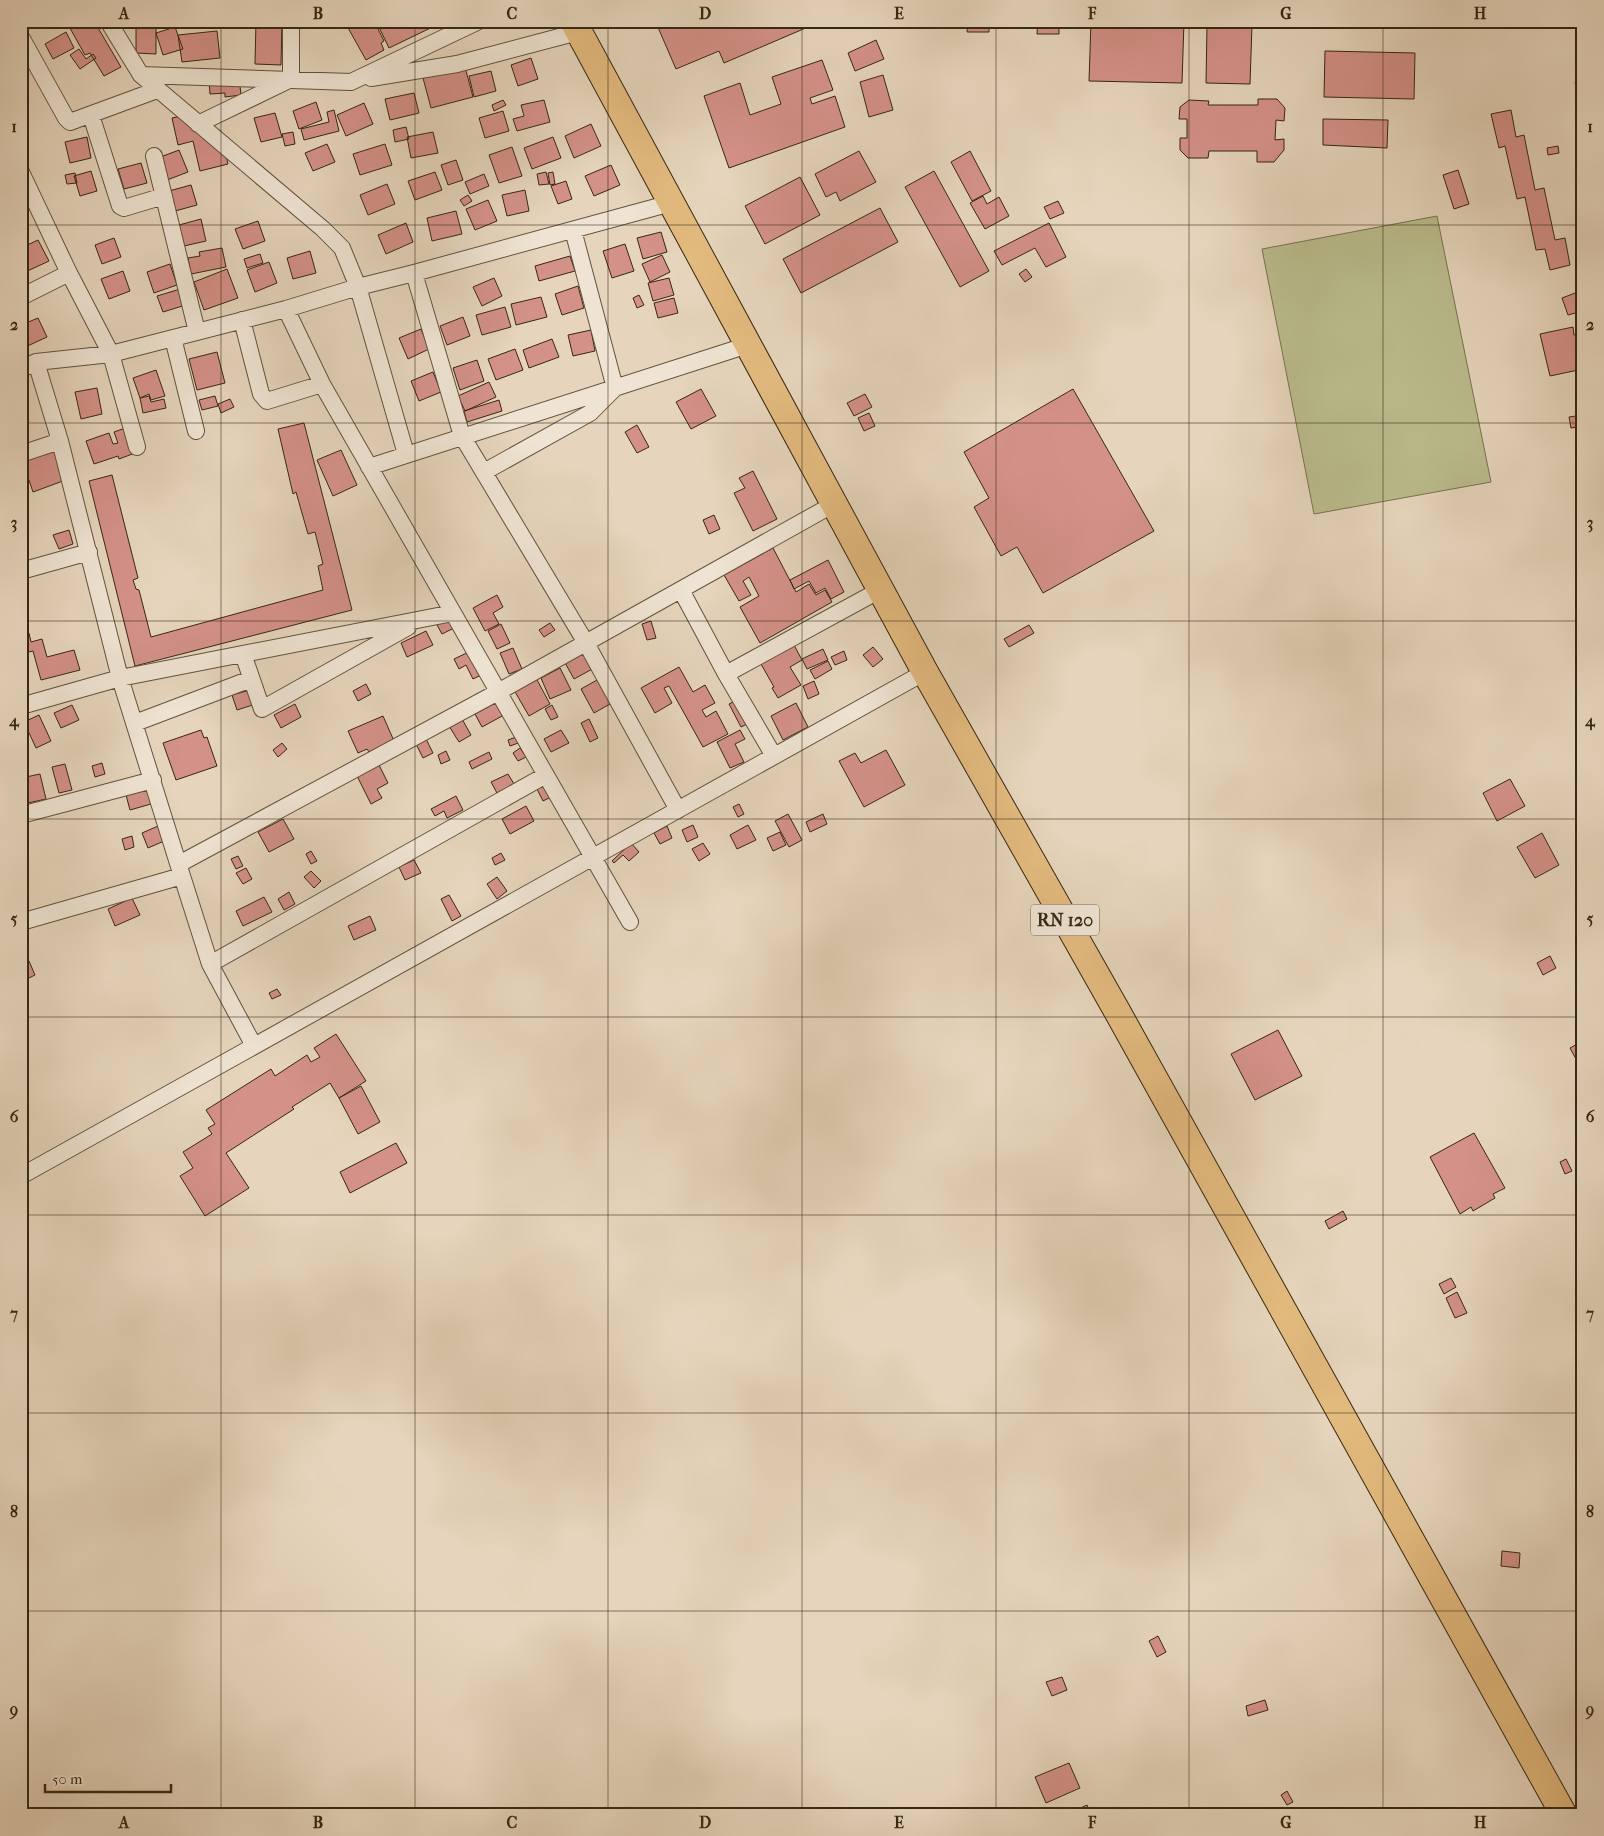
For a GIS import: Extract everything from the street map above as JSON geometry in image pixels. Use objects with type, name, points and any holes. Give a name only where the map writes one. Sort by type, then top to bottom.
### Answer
[{"type":"main road","name":"RN 120","points":[[576,26],[925,672],[1117,1010],[1564,1815]]},
{"type":"street","points":[[108,21],[141,75],[323,229],[342,248],[358,287],[406,454]]},
{"type":"street","points":[[291,21],[291,79]]},
{"type":"street","points":[[351,82],[479,21]]},
{"type":"street","points":[[141,75],[351,82],[457,64],[576,26]]},
{"type":"street","points":[[21,37],[70,122],[157,90]]},
{"type":"street","points":[[198,124],[291,79]]},
{"type":"street","points":[[91,115],[120,206],[124,208],[164,196]]},
{"type":"street","points":[[154,156],[196,332]]},
{"type":"street","points":[[21,172],[69,273],[111,354],[137,447]]},
{"type":"street","points":[[21,369],[36,362],[111,354],[671,203]]},
{"type":"street","points":[[573,230],[615,388]]},
{"type":"street","points":[[21,297],[69,273]]},
{"type":"street","points":[[414,273],[462,436],[586,643],[678,810]]},
{"type":"street","points":[[286,308],[322,384],[630,922]]},
{"type":"street","points":[[242,320],[261,394],[267,401],[322,384]]},
{"type":"street","points":[[172,338],[196,431]]},
{"type":"street","points":[[369,467],[748,345]]},
{"type":"street","points":[[36,362],[60,441],[120,678],[210,964],[254,1046]]},
{"type":"street","points":[[484,472],[590,414],[615,388]]},
{"type":"street","points":[[21,454],[60,441]]},
{"type":"street","points":[[21,922],[181,870],[834,504]]},
{"type":"street","points":[[21,570],[89,552]]},
{"type":"street","points":[[681,590],[726,674],[774,756]]},
{"type":"street","points":[[726,674],[880,590]]},
{"type":"street","points":[[21,706],[120,678],[453,614]]},
{"type":"street","points":[[243,654],[262,709],[420,620]]},
{"type":"street","points":[[21,1176],[925,672]]},
{"type":"street","points":[[135,723],[251,679]]},
{"type":"street","points":[[210,964],[546,776]]},
{"type":"street","points":[[21,815],[153,780]]},
{"type":"green space","points":[[1437,216],[1491,482],[1314,514],[1262,249]]},
{"type":"building","points":[[66,21],[94,21],[121,67],[104,76],[90,53],[85,55]]},
{"type":"building","points":[[161,21],[183,21],[183,26],[161,26]]},
{"type":"building","points":[[186,21],[211,21],[211,22],[187,24]]},
{"type":"building","points":[[256,21],[282,21],[281,65],[255,64]]},
{"type":"building","points":[[356,21],[374,21],[384,41],[381,43],[384,50],[366,60],[347,26]]},
{"type":"building","points":[[381,21],[445,21],[389,48],[377,23]]},
{"type":"building","points":[[665,21],[709,21],[711,26],[722,21],[822,21],[724,63],[719,51],[676,69],[657,25]]},
{"type":"building","points":[[968,21],[989,21],[989,32],[967,32]]},
{"type":"building","points":[[1038,21],[1059,21],[1059,34],[1037,34]]},
{"type":"building","points":[[1091,21],[1184,21],[1182,83],[1089,81]]},
{"type":"building","points":[[136,24],[156,24],[156,54],[136,53]]},
{"type":"building","points":[[1252,25],[1250,84],[1206,83],[1207,26]]},
{"type":"building","points":[[175,27],[183,49],[163,55],[156,33]]},
{"type":"building","points":[[217,31],[220,58],[182,62],[178,35]]},
{"type":"building","points":[[66,32],[74,48],[53,59],[45,44]]},
{"type":"building","points":[[876,40],[884,59],[855,71],[848,53]]},
{"type":"building","points":[[79,49],[86,59],[93,54],[96,58],[80,69],[70,55]]},
{"type":"building","points":[[1325,51],[1415,53],[1414,99],[1324,97]]},
{"type":"building","points":[[531,58],[538,79],[518,86],[511,65]]},
{"type":"building","points":[[822,60],[833,90],[810,98],[812,104],[835,96],[845,127],[729,168],[704,96],[740,83],[750,115],[781,104],[772,77]]},
{"type":"building","points":[[465,67],[473,97],[431,108],[423,78]]},
{"type":"building","points":[[491,71],[496,91],[474,97],[469,76]]},
{"type":"building","points":[[883,75],[893,110],[869,117],[860,82]]},
{"type":"building","points":[[239,77],[241,95],[225,97],[225,93],[210,94],[209,80]]},
{"type":"building","points":[[1583,80],[1583,110],[1581,110],[1575,82]]},
{"type":"building","points":[[414,93],[419,113],[390,120],[385,99]]},
{"type":"building","points":[[1258,99],[1277,99],[1285,108],[1284,121],[1276,120],[1275,140],[1284,139],[1284,150],[1274,162],[1257,162],[1257,151],[1209,151],[1208,158],[1188,158],[1180,150],[1180,138],[1187,138],[1187,119],[1179,119],[1180,107],[1189,100],[1209,101],[1208,105],[1258,105]]},
{"type":"building","points":[[503,100],[506,105],[494,111],[492,105]]},
{"type":"building","points":[[544,100],[550,122],[517,131],[513,119],[524,116],[521,105]]},
{"type":"building","points":[[316,102],[322,120],[299,129],[293,111]]},
{"type":"building","points":[[364,103],[373,124],[346,136],[337,115]]},
{"type":"building","points":[[334,110],[339,131],[304,140],[301,129],[329,122],[327,112]]},
{"type":"building","points":[[1511,110],[1516,137],[1524,135],[1535,190],[1544,188],[1555,240],[1565,238],[1570,265],[1550,270],[1545,249],[1536,250],[1525,197],[1517,199],[1505,146],[1499,148],[1491,114]]},
{"type":"building","points":[[503,111],[509,131],[485,138],[479,118]]},
{"type":"building","points":[[275,113],[282,137],[261,142],[254,118]]},
{"type":"building","points":[[192,114],[206,133],[220,130],[228,164],[200,171],[193,141],[178,145],[172,118]]},
{"type":"building","points":[[1323,119],[1388,120],[1387,148],[1323,145]]},
{"type":"building","points":[[591,124],[601,146],[574,158],[565,136]]},
{"type":"building","points":[[406,127],[409,139],[395,142],[393,130]]},
{"type":"building","points":[[293,132],[295,144],[285,146],[282,134]]},
{"type":"building","points":[[433,132],[438,153],[411,158],[407,137]]},
{"type":"building","points":[[87,137],[91,158],[70,163],[65,142]]},
{"type":"building","points":[[553,137],[561,158],[532,169],[524,148]]},
{"type":"building","points":[[327,144],[335,162],[313,171],[305,153]]},
{"type":"building","points":[[385,144],[392,165],[360,175],[353,154]]},
{"type":"building","points":[[1558,146],[1559,153],[1548,155],[1547,148]]},
{"type":"building","points":[[512,147],[522,176],[499,183],[489,155]]},
{"type":"building","points":[[179,150],[188,172],[167,180],[158,158]]},
{"type":"building","points":[[859,151],[876,182],[840,201],[836,192],[826,197],[815,174]]},
{"type":"building","points":[[970,151],[991,191],[972,201],[951,162]]},
{"type":"building","points":[[456,160],[463,180],[448,185],[441,165]]},
{"type":"building","points":[[141,163],[147,183],[124,189],[118,169]]},
{"type":"building","points":[[611,165],[620,185],[594,196],[585,176]]},
{"type":"building","points":[[1458,170],[1469,204],[1454,209],[1443,175]]},
{"type":"building","points":[[91,171],[97,191],[80,196],[74,176]]},
{"type":"building","points":[[934,171],[989,271],[960,287],[905,187]]},
{"type":"building","points":[[435,172],[442,190],[415,200],[408,181]]},
{"type":"building","points":[[546,172],[549,184],[539,185],[537,174]]},
{"type":"building","points":[[553,172],[555,184],[550,185],[548,173]]},
{"type":"building","points":[[75,173],[77,183],[67,184],[65,175]]},
{"type":"building","points":[[484,174],[489,186],[470,194],[465,182]]},
{"type":"building","points":[[800,177],[820,215],[765,244],[745,206]]},
{"type":"building","points":[[566,181],[572,199],[558,204],[551,186]]},
{"type":"building","points":[[387,184],[395,204],[368,215],[360,195]]},
{"type":"building","points":[[191,185],[197,205],[175,211],[169,191]]},
{"type":"building","points":[[525,190],[529,211],[507,216],[502,195]]},
{"type":"building","points":[[468,195],[472,201],[464,206],[460,200]]},
{"type":"building","points":[[983,196],[987,204],[999,197],[1009,216],[985,229],[970,203]]},
{"type":"building","points":[[488,200],[497,221],[475,230],[466,209]]},
{"type":"building","points":[[1058,201],[1064,213],[1050,219],[1044,207]]},
{"type":"building","points":[[880,208],[898,242],[801,293],[783,259]]},
{"type":"building","points":[[456,211],[462,234],[432,241],[427,218]]},
{"type":"building","points":[[201,219],[206,241],[184,246],[179,225]]},
{"type":"building","points":[[258,221],[265,241],[243,249],[235,229]]},
{"type":"building","points":[[406,223],[413,242],[386,254],[378,235]]},
{"type":"building","points":[[1049,223],[1066,257],[1046,267],[1035,248],[1002,265],[994,251]]},
{"type":"building","points":[[661,232],[667,252],[643,259],[637,238]]},
{"type":"building","points":[[114,238],[121,257],[102,264],[95,245]]},
{"type":"building","points":[[38,240],[49,261],[21,274],[21,248]]},
{"type":"building","points":[[625,244],[634,271],[612,278],[603,251]]},
{"type":"building","points":[[222,248],[226,267],[191,274],[188,258],[200,256],[199,252]]},
{"type":"building","points":[[310,251],[316,273],[293,279],[287,258]]},
{"type":"building","points":[[260,254],[263,263],[247,268],[244,259]]},
{"type":"building","points":[[662,255],[670,272],[650,282],[642,264]]},
{"type":"building","points":[[570,256],[575,271],[539,281],[535,266]]},
{"type":"building","points":[[269,262],[277,283],[255,292],[247,270]]},
{"type":"building","points":[[170,264],[177,285],[154,293],[147,272]]},
{"type":"building","points":[[227,269],[238,298],[204,310],[194,282]]},
{"type":"building","points":[[1026,269],[1032,277],[1025,282],[1019,274]]},
{"type":"building","points":[[123,271],[130,291],[109,299],[101,279]]},
{"type":"building","points":[[494,278],[502,296],[482,306],[473,287]]},
{"type":"building","points":[[669,278],[674,295],[653,301],[648,283]]},
{"type":"building","points":[[578,286],[584,308],[562,315],[555,294]]},
{"type":"building","points":[[187,287],[192,303],[163,312],[157,296]]},
{"type":"building","points":[[1583,290],[1582,321],[1579,312],[1568,315],[1562,298]]},
{"type":"building","points":[[639,295],[644,305],[637,308],[633,298]]},
{"type":"building","points":[[541,297],[547,317],[516,325],[511,304]]},
{"type":"building","points":[[674,298],[678,313],[658,318],[654,303]]},
{"type":"building","points":[[505,307],[511,327],[482,335],[476,315]]},
{"type":"building","points":[[21,313],[26,323],[38,318],[47,337],[21,349]]},
{"type":"building","points":[[463,317],[470,336],[447,345],[440,326]]},
{"type":"building","points":[[1573,327],[1574,335],[1583,333],[1583,369],[1550,376],[1540,334]]},
{"type":"building","points":[[421,329],[429,349],[408,359],[399,338]]},
{"type":"building","points":[[591,330],[595,351],[573,356],[568,335]]},
{"type":"building","points":[[552,339],[559,357],[529,368],[523,350]]},
{"type":"building","points":[[515,349],[523,370],[496,380],[488,359]]},
{"type":"building","points":[[217,352],[225,383],[197,390],[189,359]]},
{"type":"building","points":[[477,360],[484,381],[460,390],[453,368]]},
{"type":"building","points":[[156,370],[165,396],[151,400],[149,394],[140,398],[133,378]]},
{"type":"building","points":[[433,372],[441,392],[419,401],[411,381]]},
{"type":"building","points":[[489,382],[496,397],[465,411],[458,396]]},
{"type":"building","points":[[97,388],[102,414],[81,419],[75,392]]},
{"type":"building","points":[[701,389],[716,416],[691,429],[676,402]]},
{"type":"building","points":[[1073,389],[1154,531],[1043,593],[1017,547],[1001,556],[974,507],[989,498],[964,452]]},
{"type":"building","points":[[865,394],[872,407],[854,416],[847,403]]},
{"type":"building","points":[[149,396],[151,402],[164,399],[166,408],[143,413],[140,398]]},
{"type":"building","points":[[215,396],[218,406],[202,410],[199,400]]},
{"type":"building","points":[[230,399],[234,407],[221,413],[218,404]]},
{"type":"building","points":[[499,400],[502,411],[467,422],[464,411]]},
{"type":"building","points":[[869,413],[875,426],[864,431],[858,418]]},
{"type":"building","points":[[1583,415],[1583,426],[1571,428],[1569,417]]},
{"type":"building","points":[[304,423],[352,610],[135,666],[89,481],[112,475],[138,578],[133,580],[136,589],[139,590],[151,637],[323,590],[318,566],[323,564],[315,532],[308,534],[296,492],[293,494],[278,429]]},
{"type":"building","points":[[134,425],[143,450],[119,459],[118,456],[94,464],[86,441],[109,433],[113,444],[118,443],[114,432]]},
{"type":"building","points":[[637,425],[649,447],[637,453],[625,432]]},
{"type":"building","points":[[60,447],[71,478],[33,492],[22,460]]},
{"type":"building","points":[[341,450],[357,485],[333,496],[317,460]]},
{"type":"building","points":[[753,471],[777,519],[753,531],[734,493],[745,488],[739,478]]},
{"type":"building","points":[[714,515],[720,529],[709,534],[703,520]]},
{"type":"building","points":[[69,530],[73,544],[59,549],[53,535]]},
{"type":"building","points":[[773,548],[796,592],[809,584],[816,595],[825,590],[832,602],[760,643],[740,607],[759,596],[749,577],[743,581],[751,595],[739,601],[724,575]]},
{"type":"building","points":[[828,560],[844,592],[831,599],[825,588],[816,593],[809,581],[794,589],[790,580]]},
{"type":"building","points":[[497,595],[503,607],[493,613],[499,624],[485,631],[473,608]]},
{"type":"building","points":[[452,615],[458,626],[442,634],[436,623]]},
{"type":"building","points":[[651,621],[656,638],[647,640],[642,624]]},
{"type":"building","points":[[550,623],[555,630],[544,637],[539,630]]},
{"type":"building","points":[[501,624],[510,643],[497,649],[488,631]]},
{"type":"building","points":[[1029,625],[1034,633],[1009,647],[1004,639]]},
{"type":"building","points":[[426,631],[433,645],[407,657],[401,643]]},
{"type":"building","points":[[29,633],[31,642],[42,639],[47,657],[74,650],[80,670],[41,680],[33,651],[21,654],[21,635]]},
{"type":"building","points":[[794,645],[802,660],[790,667],[801,685],[778,698],[761,664]]},
{"type":"building","points":[[873,647],[883,659],[873,667],[863,655]]},
{"type":"building","points":[[513,648],[522,669],[509,674],[500,653]]},
{"type":"building","points":[[587,649],[596,667],[574,679],[564,661]]},
{"type":"building","points":[[823,649],[828,660],[807,669],[802,659]]},
{"type":"building","points":[[471,651],[483,674],[473,679],[466,665],[459,669],[454,659]]},
{"type":"building","points":[[844,651],[847,660],[835,665],[831,657]]},
{"type":"building","points":[[828,661],[832,669],[815,679],[810,670]]},
{"type":"building","points":[[679,667],[693,692],[705,685],[715,703],[702,710],[706,717],[716,711],[728,734],[703,747],[669,686],[664,688],[672,703],[655,713],[641,688]]},
{"type":"building","points":[[560,668],[571,690],[550,699],[541,678]]},
{"type":"building","points":[[21,673],[25,687],[21,689]]},
{"type":"building","points":[[606,675],[619,699],[594,713],[581,689]]},
{"type":"building","points":[[536,678],[550,704],[529,716],[514,690]]},
{"type":"building","points":[[814,681],[819,694],[808,699],[803,686]]},
{"type":"building","points":[[366,684],[371,694],[358,701],[353,691]]},
{"type":"building","points":[[254,689],[259,703],[237,710],[232,695]]},
{"type":"building","points":[[741,698],[753,721],[741,727],[729,704]]},
{"type":"building","points":[[497,702],[504,715],[482,727],[475,714]]},
{"type":"building","points":[[796,703],[808,727],[783,740],[771,716]]},
{"type":"building","points":[[295,704],[301,717],[281,728],[274,715]]},
{"type":"building","points":[[72,705],[79,720],[61,728],[54,713]]},
{"type":"building","points":[[552,705],[558,717],[551,720],[545,709]]},
{"type":"building","points":[[39,715],[51,741],[36,748],[24,722]]},
{"type":"building","points":[[383,716],[394,741],[369,752],[367,749],[358,753],[348,731]]},
{"type":"building","points":[[462,719],[471,735],[459,742],[449,726]]},
{"type":"building","points":[[589,719],[598,738],[590,742],[581,723]]},
{"type":"building","points":[[201,730],[204,738],[207,737],[217,766],[176,780],[163,743]]},
{"type":"building","points":[[561,730],[569,743],[551,752],[544,739]]},
{"type":"building","points":[[740,730],[745,739],[735,744],[744,762],[730,768],[717,742]]},
{"type":"building","points":[[519,736],[521,742],[510,746],[508,740]]},
{"type":"building","points":[[426,739],[433,753],[423,758],[416,744]]},
{"type":"building","points":[[282,743],[287,749],[278,757],[273,750]]},
{"type":"building","points":[[520,748],[526,757],[518,761],[513,753]]},
{"type":"building","points":[[886,750],[905,785],[864,807],[839,761],[855,753],[861,763]]},
{"type":"building","points":[[446,751],[450,760],[441,764],[438,755]]},
{"type":"building","points":[[489,752],[492,759],[472,769],[469,762]]},
{"type":"building","points":[[102,763],[105,774],[95,777],[92,766]]},
{"type":"building","points":[[21,764],[23,764],[26,777],[40,774],[46,799],[23,804],[21,801]]},
{"type":"building","points":[[65,764],[72,790],[59,793],[52,767]]},
{"type":"building","points":[[379,765],[388,783],[377,789],[382,798],[371,804],[357,776]]},
{"type":"building","points":[[508,774],[514,784],[497,793],[491,782]]},
{"type":"building","points":[[1510,779],[1525,806],[1497,821],[1483,793]]},
{"type":"building","points":[[545,784],[551,797],[543,801],[537,789]]},
{"type":"building","points":[[154,788],[158,802],[130,810],[126,795]]},
{"type":"building","points":[[456,796],[463,810],[447,818],[444,811],[435,816],[431,809]]},
{"type":"building","points":[[739,804],[744,814],[738,817],[733,807]]},
{"type":"building","points":[[526,806],[534,821],[510,834],[502,819]]},
{"type":"building","points":[[788,814],[802,840],[789,847],[775,821]]},
{"type":"building","points":[[823,814],[827,824],[810,832],[806,822]]},
{"type":"building","points":[[283,819],[294,839],[269,852],[258,832]]},
{"type":"building","points":[[165,823],[171,838],[148,848],[142,833]]},
{"type":"building","points":[[693,825],[698,837],[687,842],[682,830]]},
{"type":"building","points":[[748,825],[756,840],[737,849],[730,835]]},
{"type":"building","points":[[667,826],[672,838],[660,844],[654,833]]},
{"type":"building","points":[[780,832],[786,845],[773,851],[767,838]]},
{"type":"building","points":[[1542,833],[1559,865],[1535,878],[1517,847]]},
{"type":"building","points":[[132,836],[134,847],[125,850],[122,839]]},
{"type":"building","points":[[631,843],[639,852],[629,861],[623,855],[614,863],[612,861]]},
{"type":"building","points":[[703,843],[710,854],[699,861],[692,849]]},
{"type":"building","points":[[311,851],[317,861],[311,864],[306,854]]},
{"type":"building","points":[[501,853],[505,860],[495,865],[492,858]]},
{"type":"building","points":[[238,856],[243,866],[236,869],[231,859]]},
{"type":"building","points":[[414,860],[421,873],[405,880],[399,867]]},
{"type":"building","points":[[246,868],[252,879],[243,884],[236,873]]},
{"type":"building","points":[[311,871],[321,881],[314,888],[304,877]]},
{"type":"building","points":[[497,877],[507,891],[497,899],[487,884]]},
{"type":"building","points":[[289,892],[295,904],[284,910],[278,899]]},
{"type":"building","points":[[449,895],[461,916],[452,921],[441,899]]},
{"type":"building","points":[[264,897],[272,912],[243,926],[236,911]]},
{"type":"building","points":[[132,898],[140,915],[115,926],[108,909]]},
{"type":"building","points":[[370,916],[376,930],[354,940],[348,926]]},
{"type":"building","points":[[1550,956],[1556,968],[1543,975],[1537,963]]},
{"type":"building","points":[[29,961],[35,975],[23,981],[21,977],[21,964]]},
{"type":"building","points":[[277,989],[281,995],[272,999],[269,993]]},
{"type":"building","points":[[1278,1030],[1302,1076],[1255,1100],[1231,1054]]},
{"type":"building","points":[[336,1034],[366,1081],[339,1098],[330,1083],[226,1153],[249,1188],[205,1216],[180,1176],[193,1168],[183,1152],[212,1134],[208,1128],[215,1124],[206,1110],[271,1069],[275,1076],[307,1055],[311,1062],[320,1057],[314,1048]]},
{"type":"building","points":[[1583,1041],[1583,1056],[1576,1059],[1570,1048]]},
{"type":"building","points":[[361,1086],[380,1122],[358,1134],[339,1098]]},
{"type":"building","points":[[1474,1133],[1505,1188],[1493,1194],[1495,1198],[1473,1211],[1471,1207],[1460,1214],[1430,1157]]},
{"type":"building","points":[[396,1143],[407,1163],[350,1193],[340,1172]]},
{"type":"building","points":[[1566,1159],[1572,1171],[1565,1174],[1560,1162]]},
{"type":"building","points":[[1343,1211],[1347,1219],[1329,1229],[1325,1221]]},
{"type":"building","points":[[1451,1278],[1456,1287],[1444,1294],[1439,1284]]},
{"type":"building","points":[[1457,1292],[1467,1313],[1455,1318],[1446,1298]]},
{"type":"building","points":[[1502,1551],[1520,1553],[1519,1568],[1501,1566]]},
{"type":"building","points":[[1158,1636],[1166,1652],[1157,1657],[1149,1641]]},
{"type":"building","points":[[1062,1677],[1067,1690],[1052,1696],[1046,1682]]},
{"type":"building","points":[[1265,1700],[1268,1710],[1248,1716],[1246,1706]]},
{"type":"building","points":[[1069,1763],[1080,1788],[1046,1803],[1035,1777]]},
{"type":"building","points":[[1287,1791],[1293,1802],[1287,1805],[1281,1795]]},
{"type":"building","points":[[1087,1805],[1091,1815],[1065,1815]]},
{"type":"building","points":[[1233,1808],[1237,1815],[1220,1815]]}]
